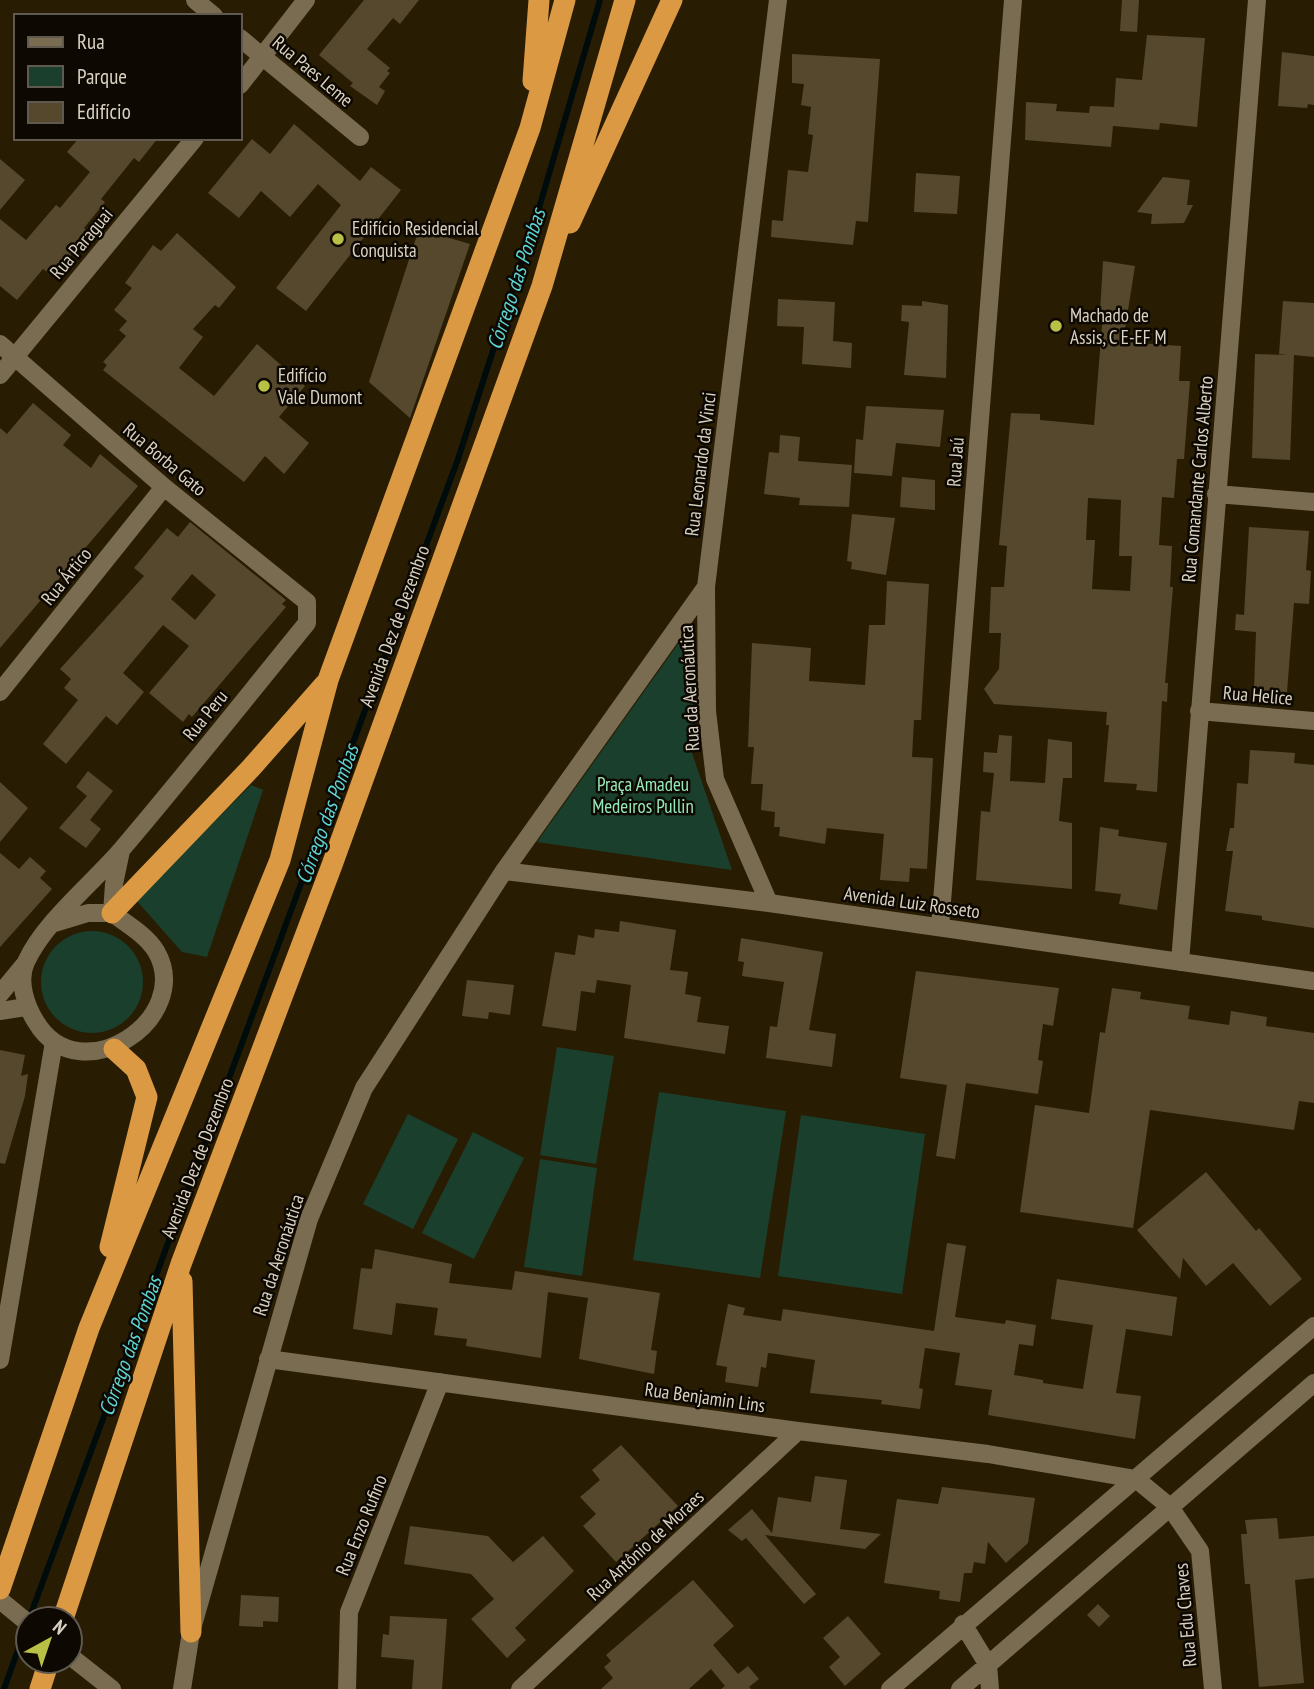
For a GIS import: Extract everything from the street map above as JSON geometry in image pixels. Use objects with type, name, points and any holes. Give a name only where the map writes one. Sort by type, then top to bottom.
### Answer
[{"type":"highway","points":[[530,128],[539,0]]},
{"type":"highway","name":"Avenida Dez de Dezembro","points":[[0,1589],[89,1328],[280,859],[328,680],[530,128],[565,0]]},
{"type":"highway","name":"Avenida Dez de Dezembro","points":[[68,1605],[181,1264],[332,865],[542,286],[625,0]]},
{"type":"highway","points":[[542,286],[672,0]]},
{"type":"highway","points":[[112,913],[251,768],[328,680]]},
{"type":"highway","points":[[89,1328],[147,1097],[136,1069],[114,1049]]},
{"type":"highway","points":[[181,1264],[191,1632]]},
{"type":"street","points":[[195,0],[212,14]]},
{"type":"street","points":[[242,83],[306,0]]},
{"type":"street","name":"Rua Leonardo da Vinci","points":[[504,871],[706,587],[778,0]]},
{"type":"street","name":"Rua Jaú","points":[[940,927],[1013,0]]},
{"type":"street","name":"Rua Comandante Carlos Alberto","points":[[1180,962],[1257,0]]},
{"type":"street","name":"Rua Paes Leme","points":[[242,40],[360,137]]},
{"type":"street","name":"Rua Paraguai","points":[[0,375],[193,140]]},
{"type":"street","name":"Rua Borba Gato","points":[[0,344],[164,487],[307,602]]},
{"type":"street","name":"Rua Ártico","points":[[0,692],[164,487]]},
{"type":"street","points":[[1216,494],[1314,502]]},
{"type":"street","name":"Rua da Aeronáutica","points":[[706,587],[707,712],[715,779],[769,903]]},
{"type":"street","name":"Rua Peru","points":[[55,923],[121,850],[307,623],[307,602]]},
{"type":"street","name":"Rua Helice","points":[[1199,711],[1314,721]]},
{"type":"street","name":"Rua Peru","points":[[112,913],[114,884],[121,850]]},
{"type":"street","name":"Rua da Aeronáutica","points":[[182,1689],[191,1632],[309,1219],[364,1088],[504,871]]},
{"type":"street","name":"Avenida Luiz Rosseto","points":[[504,871],[769,903],[1314,981]]},
{"type":"street","points":[[0,994],[55,923],[88,913],[112,913],[155,950],[163,970],[160,1001],[149,1020],[130,1039],[114,1049],[77,1050],[54,1042],[40,1030],[26,1007],[24,965]]},
{"type":"street","points":[[0,1011],[26,1007]]},
{"type":"street","points":[[0,1360],[54,1042]]},
{"type":"street","points":[[890,1689],[1314,1325]]},
{"type":"street","name":"Rua Benjamin Lins","points":[[268,1359],[988,1454],[1136,1479]]},
{"type":"street","name":"Rua Enzo Rufino","points":[[346,1689],[349,1612],[440,1382]]},
{"type":"street","points":[[960,1689],[1314,1382]]},
{"type":"street","name":"Rua Antônio de Moraes","points":[[520,1689],[798,1431]]},
{"type":"street","name":"Rua Edu Chaves","points":[[1136,1479],[1170,1507],[1200,1551],[1213,1689]]},
{"type":"street","points":[[0,1600],[14,1612]]},
{"type":"street","points":[[963,1624],[988,1665],[990,1689]]},
{"type":"street","points":[[84,1667],[112,1689]]},
{"type":"green space","name":"Praça Amadeu Medeiros Pullin","points":[[678,644],[695,648],[692,753],[732,870],[537,842]]},
{"type":"green space","points":[[251,785],[263,790],[207,957],[182,952],[136,900]]},
{"type":"green space","points":[[92,931],[112,935],[128,946],[139,962],[143,982],[139,1002],[128,1018],[112,1029],[92,1033],[72,1029],[56,1018],[45,1002],[41,982],[45,962],[56,946],[72,935]]},
{"type":"green space","points":[[557,1047],[614,1056],[596,1164],[540,1155]]},
{"type":"green space","points":[[659,1092],[786,1111],[760,1278],[633,1260]]},
{"type":"green space","points":[[408,1114],[458,1139],[413,1229],[363,1204]]},
{"type":"green space","points":[[801,1115],[925,1134],[902,1294],[778,1276]]},
{"type":"green space","points":[[473,1132],[524,1158],[474,1259],[422,1233]]},
{"type":"green space","points":[[540,1159],[597,1168],[582,1276],[524,1267]]},
{"type":"building","points":[[364,0],[419,0],[400,24],[393,18],[367,49],[390,68],[387,71],[390,73],[379,87],[385,91],[377,105],[350,86],[353,83],[319,55]]},
{"type":"building","points":[[1122,0],[1139,0],[1137,32],[1120,31]]},
{"type":"building","points":[[1147,35],[1205,38],[1197,127],[1160,123],[1159,130],[1113,126],[1111,147],[1025,140],[1026,102],[1057,104],[1056,111],[1089,113],[1090,106],[1114,107],[1116,78],[1142,80]]},
{"type":"building","points":[[1282,52],[1314,56],[1314,105],[1308,104],[1307,108],[1278,106]]},
{"type":"building","points":[[792,54],[880,59],[868,222],[856,221],[853,245],[771,237],[772,220],[783,221],[788,170],[808,172],[813,135],[808,134],[811,107],[801,105],[804,84],[792,83]]},
{"type":"building","points":[[294,124],[360,181],[371,167],[401,190],[306,311],[276,288],[341,205],[318,184],[290,217],[261,191],[239,218],[208,193],[252,139],[270,154]]},
{"type":"building","points":[[77,140],[156,140],[139,162],[134,158],[101,199],[105,202],[84,228],[90,233],[53,276],[43,269],[17,300],[0,286],[0,219],[26,240],[56,205],[60,208],[90,172],[67,152]]},
{"type":"building","points":[[0,159],[25,180],[0,210]]},
{"type":"building","points":[[916,173],[960,176],[957,214],[914,212]]},
{"type":"building","points":[[1163,177],[1190,180],[1187,205],[1193,205],[1184,223],[1151,224],[1152,214],[1137,212]]},
{"type":"building","points":[[419,229],[470,244],[410,418],[369,382]]},
{"type":"building","points":[[177,233],[236,287],[219,308],[215,305],[193,329],[203,337],[179,368],[214,396],[257,344],[305,386],[279,417],[309,443],[284,474],[265,456],[244,482],[103,370],[107,365],[103,362],[126,336],[119,330],[127,321],[114,310],[132,288],[125,283],[153,245],[161,251]]},
{"type":"building","points":[[1103,261],[1135,266],[1123,342],[1181,346],[1179,381],[1190,381],[1184,459],[1177,459],[1174,498],[1162,497],[1159,545],[1172,546],[1170,587],[1173,587],[1165,683],[1168,683],[1167,702],[1162,701],[1157,792],[1136,790],[1137,784],[1104,782],[1109,725],[1106,725],[1107,712],[994,704],[984,689],[999,669],[1001,633],[989,633],[991,587],[1004,587],[1007,546],[999,545],[1011,413],[1040,414],[1040,420],[1094,425],[1103,313],[1100,312]],"holes":[[[1088,498],[1121,500],[1119,556],[1132,556],[1130,591],[1092,589],[1095,540],[1086,540]]]},
{"type":"building","points":[[778,299],[835,302],[833,341],[852,343],[851,368],[802,364],[804,327],[777,326]]},
{"type":"building","points":[[922,301],[948,305],[946,378],[904,375],[909,322],[901,321],[902,305],[922,306]]},
{"type":"building","points":[[1283,301],[1314,303],[1314,357],[1294,355],[1290,460],[1252,458],[1255,354],[1287,355],[1279,354]]},
{"type":"building","points":[[33,403],[71,435],[63,445],[91,468],[100,454],[138,486],[0,648],[0,428],[7,434]]},
{"type":"building","points":[[866,406],[944,410],[940,447],[896,443],[892,476],[854,473],[856,439],[863,440]]},
{"type":"building","points":[[780,435],[800,437],[798,461],[852,465],[849,507],[799,505],[800,498],[764,494],[769,452],[779,453]]},
{"type":"building","points":[[902,477],[935,480],[935,510],[900,507]]},
{"type":"building","points":[[852,514],[895,518],[886,575],[851,569],[852,562],[847,561]]},
{"type":"building","points":[[190,522],[286,600],[282,604],[286,607],[192,717],[189,714],[183,722],[149,693],[189,646],[163,625],[123,673],[144,692],[117,725],[106,716],[66,764],[43,744],[78,700],[64,688],[71,679],[60,669],[144,576],[134,568],[167,528],[178,537]],"holes":[[[192,574],[216,595],[195,620],[171,599]]]},
{"type":"building","points":[[1249,527],[1309,531],[1306,570],[1311,571],[1309,604],[1294,603],[1287,692],[1254,690],[1256,632],[1235,630],[1236,614],[1244,615]]},
{"type":"building","points":[[887,581],[929,584],[921,720],[914,720],[912,757],[933,758],[927,869],[910,868],[909,882],[880,880],[884,834],[827,828],[825,844],[779,836],[780,827],[774,827],[775,812],[761,810],[763,784],[751,784],[754,747],[748,747],[752,643],[811,648],[809,681],[865,685],[869,625],[885,625]]},
{"type":"building","points":[[999,735],[1012,736],[1010,781],[1045,783],[1048,739],[1072,742],[1072,778],[1063,778],[1059,821],[1072,823],[1072,889],[976,880],[981,811],[990,812],[994,773],[983,772],[984,752],[997,753]]},
{"type":"building","points":[[1250,750],[1295,753],[1294,763],[1314,765],[1314,928],[1225,911],[1233,851],[1226,851],[1230,828],[1234,828],[1237,783],[1248,784]]},
{"type":"building","points":[[88,771],[113,791],[90,820],[101,829],[86,848],[59,828],[87,796],[76,787]]},
{"type":"building","points":[[0,782],[28,808],[0,842]]},
{"type":"building","points":[[1100,827],[1119,830],[1118,836],[1167,843],[1157,910],[1119,904],[1121,894],[1095,891]]},
{"type":"building","points":[[0,853],[19,869],[30,857],[46,871],[40,878],[52,889],[0,947]]},
{"type":"building","points":[[620,921],[676,930],[670,970],[688,972],[685,994],[701,997],[697,1022],[729,1026],[725,1054],[624,1038],[631,985],[597,980],[595,993],[581,991],[576,1031],[542,1026],[555,952],[575,955],[578,935],[594,938],[595,929],[619,932]]},
{"type":"building","points":[[741,938],[823,952],[809,1030],[836,1034],[832,1067],[766,1058],[770,1026],[777,1027],[784,982],[742,976],[744,962],[738,961]]},
{"type":"building","points":[[916,971],[1059,988],[1053,1026],[1043,1024],[1038,1060],[1043,1061],[1038,1094],[966,1083],[955,1159],[936,1156],[947,1085],[900,1078]]},
{"type":"building","points":[[467,980],[514,985],[510,1015],[489,1012],[488,1019],[462,1016]]},
{"type":"building","points":[[1112,988],[1141,992],[1140,999],[1190,1006],[1188,1019],[1229,1025],[1231,1011],[1267,1017],[1266,1026],[1314,1033],[1314,1103],[1299,1101],[1294,1130],[1150,1110],[1133,1228],[1020,1212],[1035,1105],[1089,1113],[1100,1032],[1105,1033]]},
{"type":"building","points":[[0,1050],[25,1055],[21,1076],[28,1074],[25,1096],[5,1164],[0,1163]]},
{"type":"building","points":[[1206,1172],[1256,1231],[1259,1228],[1302,1279],[1270,1306],[1233,1263],[1206,1286],[1183,1258],[1180,1279],[1137,1230]]},
{"type":"building","points":[[947,1243],[966,1246],[955,1317],[1036,1325],[1033,1346],[1019,1344],[1014,1375],[1043,1380],[1043,1383],[1083,1389],[1093,1325],[1051,1319],[1057,1279],[1177,1297],[1172,1336],[1126,1329],[1116,1393],[1141,1396],[1135,1439],[988,1415],[992,1390],[955,1385],[960,1353],[925,1348],[919,1388],[923,1389],[920,1409],[881,1404],[882,1400],[810,1393],[815,1360],[776,1354],[768,1353],[766,1368],[761,1367],[758,1387],[725,1382],[727,1367],[716,1365],[728,1304],[745,1308],[743,1315],[781,1321],[783,1309],[934,1331]]},
{"type":"building","points":[[375,1249],[452,1264],[449,1283],[512,1290],[515,1271],[660,1293],[651,1350],[657,1351],[654,1374],[579,1359],[588,1298],[548,1292],[541,1358],[466,1346],[467,1339],[434,1335],[438,1308],[396,1303],[392,1335],[353,1329],[361,1268],[372,1269]]},
{"type":"building","points":[[621,1445],[678,1506],[616,1562],[583,1526],[596,1514],[580,1497],[600,1480],[592,1470]]},
{"type":"building","points":[[815,1476],[847,1480],[840,1529],[881,1534],[865,1549],[765,1535],[816,1594],[804,1604],[746,1538],[742,1541],[728,1530],[752,1509],[772,1533],[778,1497],[811,1502]]},
{"type":"building","points":[[942,1487],[1035,1498],[1028,1543],[1006,1563],[988,1542],[985,1564],[974,1562],[972,1573],[964,1573],[960,1602],[939,1599],[940,1591],[884,1583],[897,1499],[938,1504]]},
{"type":"building","points":[[1277,1518],[1279,1539],[1314,1536],[1314,1578],[1295,1580],[1304,1683],[1259,1687],[1250,1584],[1245,1584],[1241,1534],[1247,1534],[1245,1520]]},
{"type":"building","points":[[410,1526],[488,1536],[513,1562],[543,1536],[574,1571],[515,1628],[526,1640],[507,1658],[471,1619],[494,1599],[471,1574],[404,1564]]},
{"type":"building","points":[[693,1580],[734,1626],[713,1645],[738,1674],[748,1666],[759,1679],[749,1687],[751,1689],[721,1689],[725,1686],[711,1669],[689,1689],[601,1689],[613,1678],[604,1667],[611,1661],[606,1655]]},
{"type":"building","points":[[241,1595],[279,1597],[278,1622],[263,1621],[263,1627],[239,1626]]},
{"type":"building","points":[[1098,1604],[1110,1616],[1099,1627],[1087,1615]]},
{"type":"building","points":[[390,1616],[447,1619],[442,1689],[412,1689],[414,1660],[381,1657],[383,1634],[389,1635]]},
{"type":"building","points":[[848,1616],[881,1654],[845,1686],[829,1667],[840,1657],[823,1638]]},
{"type":"waterway","name":"Córrego das Pombas","points":[[34,1605],[458,459],[539,208],[600,0]]},
{"type":"waterway","name":"Córrego das Pombas","points":[[4,1689],[14,1661]]},
{"type":"place","name":"Edifício Residencial Conquista","points":[[338,239]]},
{"type":"place","name":"Machado de Assis, C E-EF M","points":[[1056,326]]},
{"type":"place","name":"Edifício Vale Dumont","points":[[264,386]]}]
